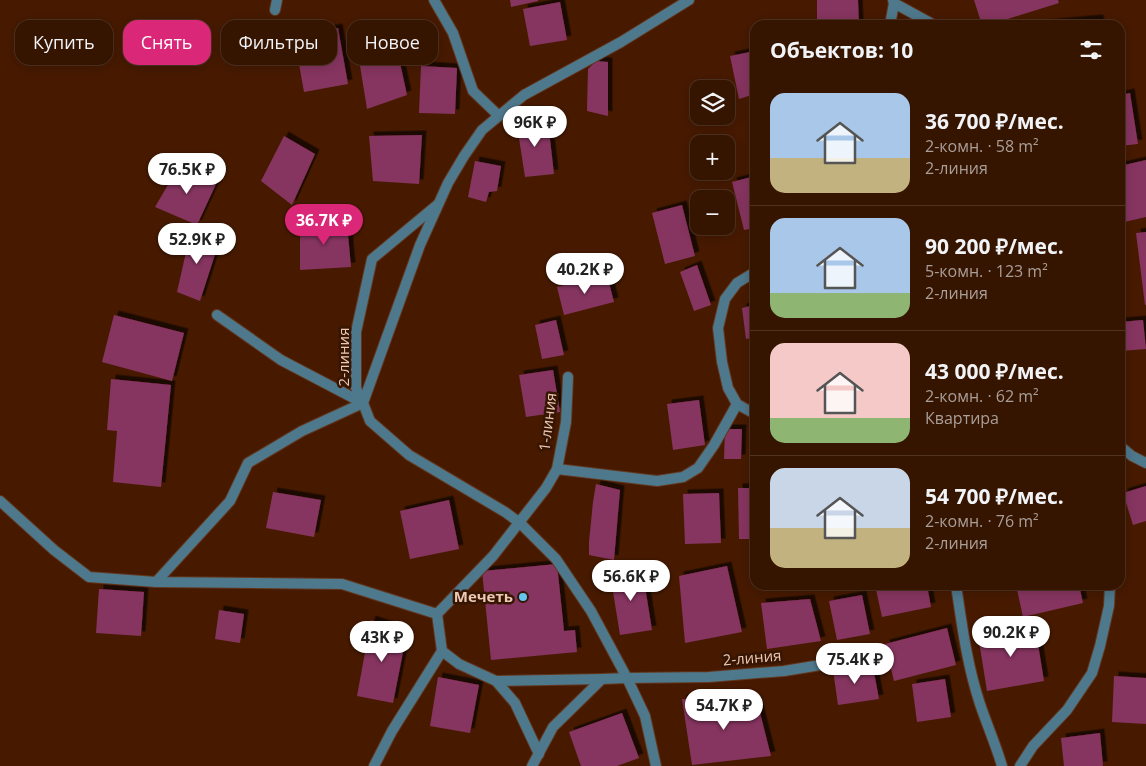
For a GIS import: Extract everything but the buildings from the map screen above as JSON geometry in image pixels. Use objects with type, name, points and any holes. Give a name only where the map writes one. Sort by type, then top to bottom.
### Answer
[{"type":"street","points":[[434,0],[453,33],[473,91],[499,116]]},
{"type":"street","points":[[656,766],[645,716],[627,678],[591,610],[556,559],[520,523],[505,512],[409,455],[370,421],[362,403],[420,245],[448,183],[482,130],[524,95],[621,42],[688,0]]},
{"type":"street","points":[[891,20],[894,2],[925,20]]},
{"type":"street","name":"2-линия","points":[[362,403],[356,388],[356,332],[372,259],[439,203]]},
{"type":"street","points":[[750,275],[737,283],[724,299],[718,328],[722,362],[728,388],[737,404],[750,411]]},
{"type":"street","name":"2-линия","points":[[217,315],[281,360],[362,403]]},
{"type":"street","name":"1-линия","points":[[557,469],[566,422],[568,377]]},
{"type":"street","points":[[156,582],[230,501],[248,464],[302,431],[362,403]]},
{"type":"street","points":[[438,614],[494,556],[546,488],[557,469],[657,481],[683,477],[698,468],[714,445],[737,404]]},
{"type":"street","points":[[1125,450],[1146,463]]},
{"type":"street","points":[[0,501],[54,550],[89,577],[156,582],[342,584],[438,614]]},
{"type":"street","points":[[957,590],[964,644],[979,703],[998,749],[1002,766]]},
{"type":"street","points":[[1020,766],[1033,746],[1067,710],[1092,673],[1109,606],[1110,590]]},
{"type":"street","points":[[374,766],[392,731],[442,651],[438,614]]},
{"type":"street","points":[[442,651],[459,664],[496,681],[515,703],[539,754]]},
{"type":"street","name":"2-линия","points":[[496,681],[709,677],[784,671],[851,660],[878,659]]},
{"type":"street","points":[[532,766],[553,727],[602,680]]},
{"type":"place","name":"Мечеть","points":[[523,597]]}]
